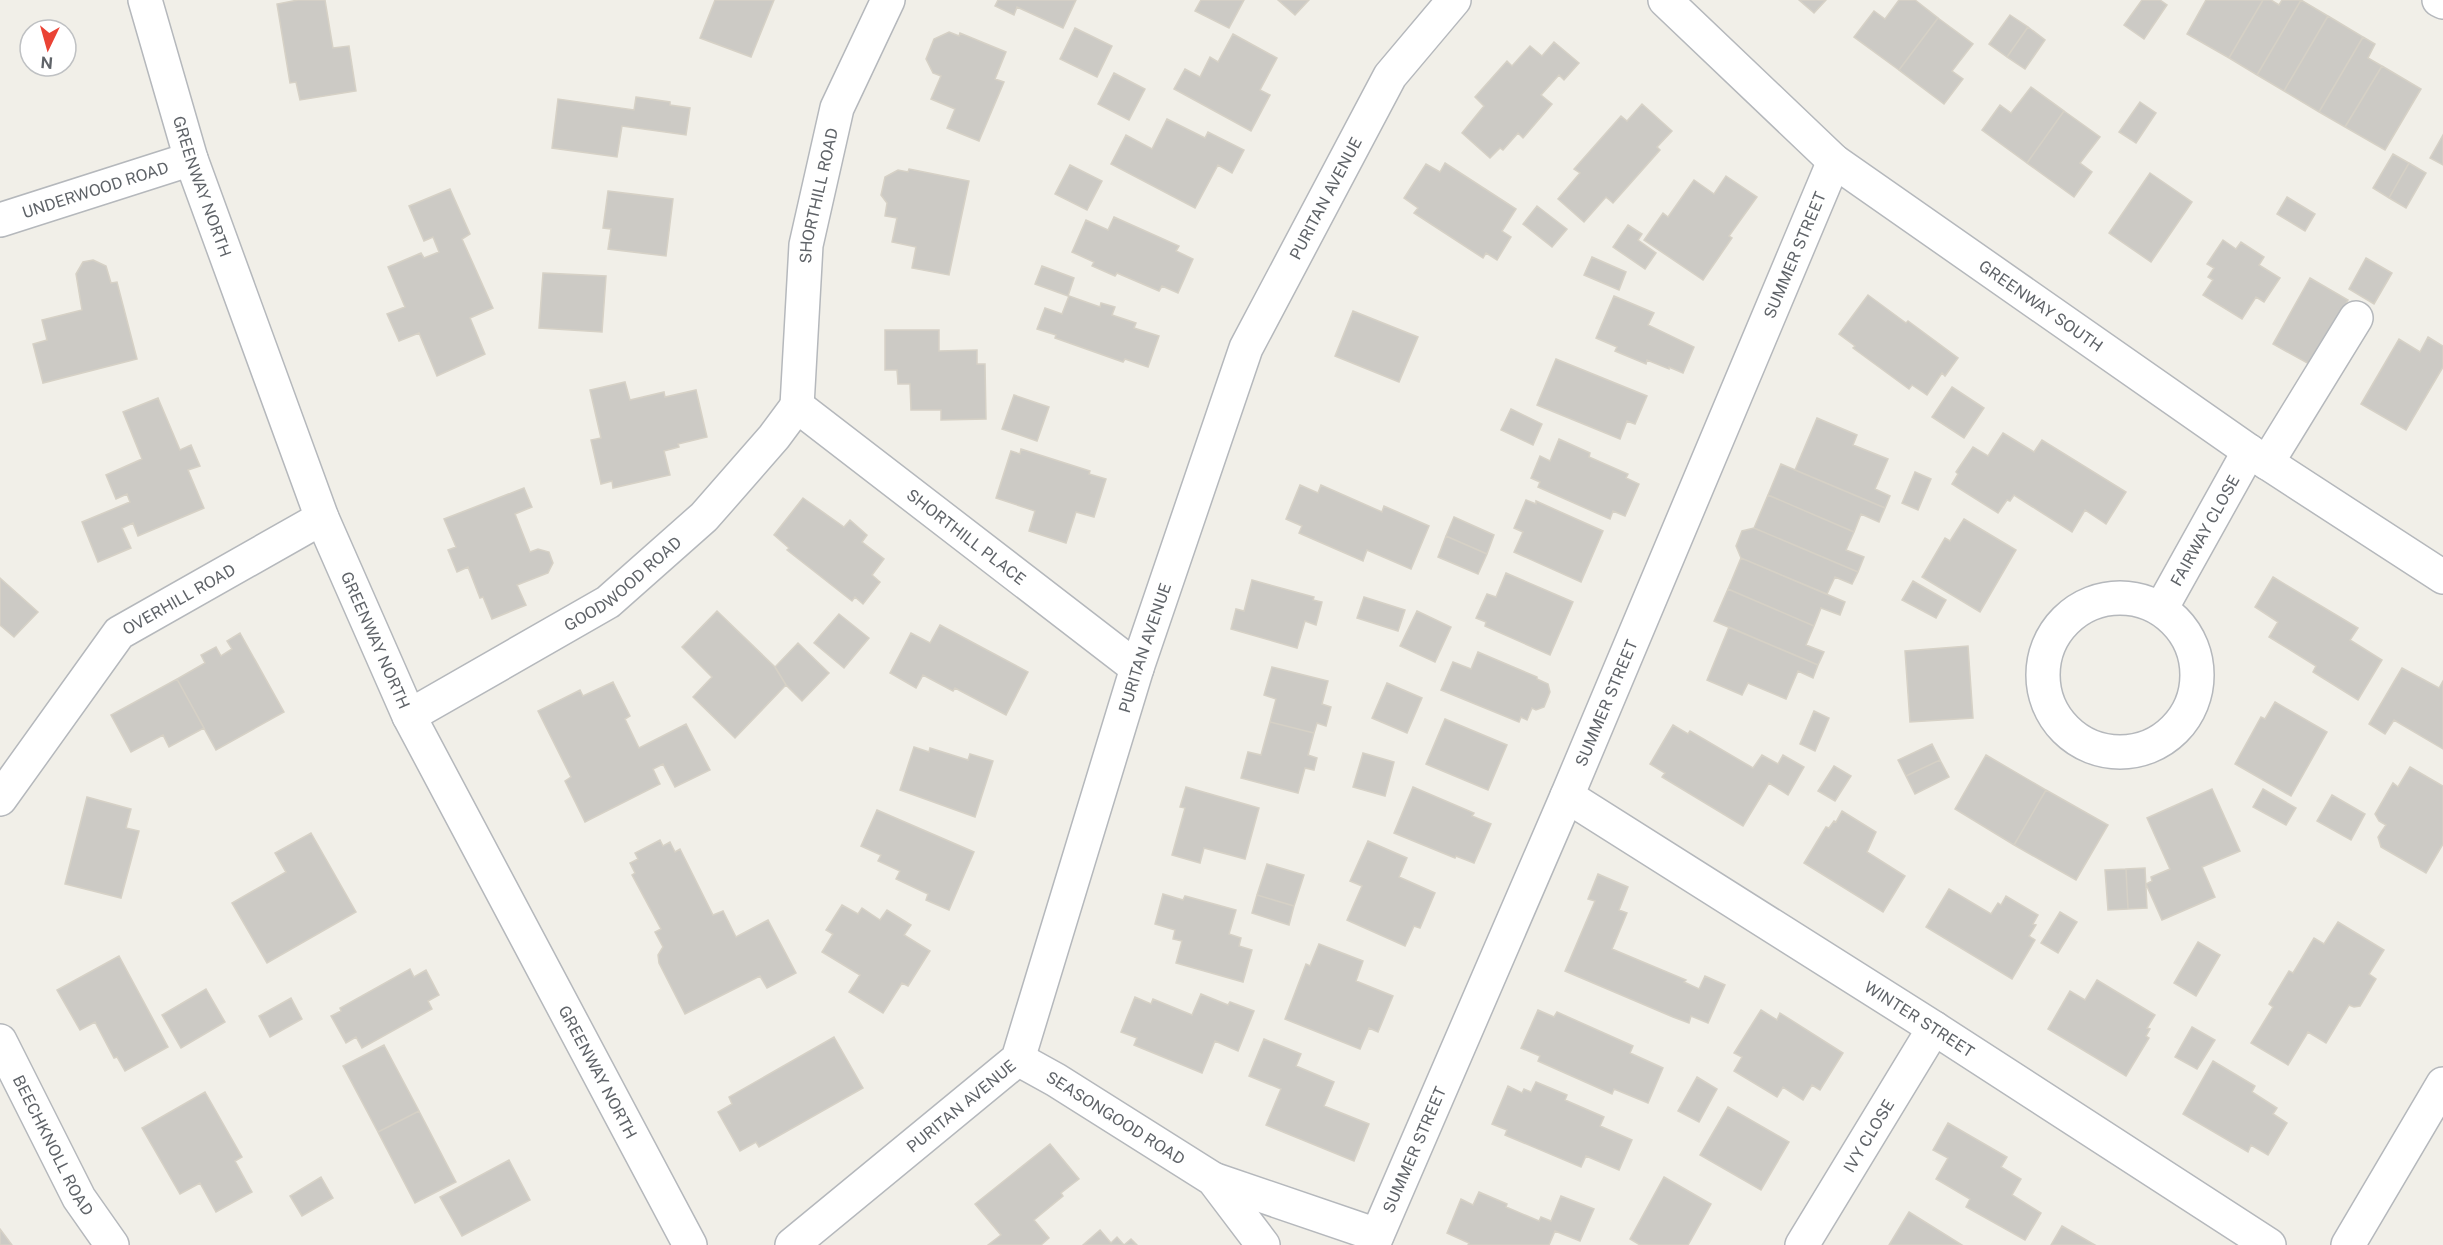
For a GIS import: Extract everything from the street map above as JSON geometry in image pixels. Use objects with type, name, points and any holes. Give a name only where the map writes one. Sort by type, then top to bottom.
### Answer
[{"type":"street","name":"GREENWAY NORTH","points":[[145,0],[191,159],[322,518],[409,716],[690,1245]]},
{"type":"street","name":"SHORTHILL ROAD","points":[[797,406],[806,245],[834,119],[837,108],[888,0]]},
{"type":"street","name":"PURITAN AVENUE","points":[[792,1245],[1018,1059],[1137,668],[1246,348],[1390,76],[1454,0]]},
{"type":"street","name":"GREENWAY SOUTH","points":[[1665,0],[1834,161],[2258,457],[2443,577]]},
{"type":"street","points":[[2439,0],[2443,2]]},
{"type":"street","name":"UNDERWOOD ROAD","points":[[0,220],[191,159]]},
{"type":"street","name":"SUMMER STREET","points":[[1375,1240],[1567,796],[1834,161]]},
{"type":"street","name":"FAIRWAY CLOSE","points":[[2162,609],[2258,457],[2356,318]]},
{"type":"street","name":"SHORTHILL PLACE","points":[[797,406],[1137,668]]},
{"type":"street","name":"GOODWOOD ROAD","points":[[409,716],[608,602],[704,517],[797,406]]},
{"type":"street","name":"OVERHILL ROAD","points":[[0,799],[119,633],[322,518]]},
{"type":"street","points":[[2104,598],[2132,598],[2162,609],[2179,622],[2193,646],[2198,672],[2195,699],[2182,722],[2162,740],[2137,751],[2112,752],[2088,746],[2068,732],[2053,714],[2044,690],[2043,666],[2049,643],[2062,622],[2082,607],[2104,598]]},
{"type":"street","name":"WINTER STREET","points":[[1567,796],[1934,1028],[2269,1245]]},
{"type":"street","name":"IVY CLOSE","points":[[1803,1245],[1934,1028]]},
{"type":"street","name":"BEECHKNOLL ROAD","points":[[0,1041],[79,1198],[112,1245]]},
{"type":"street","name":"SEASONGOOD ROAD","points":[[1018,1059],[1056,1080],[1213,1179],[1375,1240]]},
{"type":"street","points":[[2348,1245],[2443,1084]]},
{"type":"street","name":"SEASONGOOD ROAD","points":[[1213,1179],[1263,1245]]},
{"type":"building","points":[[298,0],[325,0],[333,48],[349,46],[356,91],[300,100],[296,82],[290,83],[277,4]]},
{"type":"building","points":[[715,0],[774,0],[751,57],[700,38]]},
{"type":"building","points":[[998,0],[1076,0],[1063,28],[1017,7],[1014,15],[995,6]]},
{"type":"building","points":[[1201,0],[1244,0],[1229,28],[1195,11]]},
{"type":"building","points":[[1278,0],[1309,0],[1295,15]]},
{"type":"building","points":[[1799,0],[1826,0],[1814,13]]},
{"type":"building","points":[[1899,0],[1915,0],[1938,18],[1899,70],[1854,37],[1874,11],[1885,19]]},
{"type":"building","points":[[2142,0],[2160,0],[2167,5],[2144,39],[2124,25]]},
{"type":"building","points":[[2206,0],[2263,0],[2229,58],[2187,34]]},
{"type":"building","points":[[2263,0],[2271,0],[2279,5],[2282,0],[2301,0],[2257,75],[2229,58]]},
{"type":"building","points":[[2301,0],[2328,16],[2284,91],[2257,75]]},
{"type":"building","points":[[2010,15],[2028,27],[2007,57],[1989,44]]},
{"type":"building","points":[[2328,16],[2363,37],[2319,112],[2284,91]]},
{"type":"building","points":[[1938,18],[1973,44],[1952,71],[1963,79],[1944,104],[1899,70]]},
{"type":"building","points":[[2028,27],[2045,40],[2025,69],[2007,57]]},
{"type":"building","points":[[1075,28],[1112,46],[1097,77],[1060,59]]},
{"type":"building","points":[[949,32],[959,36],[960,33],[1006,52],[995,79],[1004,82],[979,141],[947,128],[955,109],[931,99],[941,76],[933,73],[926,59],[934,39]]},
{"type":"building","points":[[1233,34],[1277,58],[1260,90],[1270,95],[1251,131],[1174,89],[1185,69],[1200,77],[1210,57],[1218,62]]},
{"type":"building","points":[[2363,37],[2375,44],[2368,58],[2382,66],[2345,127],[2319,112]]},
{"type":"building","points":[[1554,42],[1579,63],[1564,80],[1559,75],[1541,95],[1552,104],[1523,138],[1518,133],[1503,150],[1500,148],[1490,158],[1462,133],[1484,106],[1475,97],[1507,61],[1512,66],[1530,46],[1542,56]]},
{"type":"building","points":[[2382,66],[2421,89],[2385,150],[2345,127]]},
{"type":"building","points":[[1114,73],[1145,89],[1129,120],[1098,104]]},
{"type":"building","points":[[2031,87],[2064,111],[2027,163],[1982,130],[2000,105],[2011,113]]},
{"type":"building","points":[[636,97],[670,102],[670,105],[690,108],[686,135],[622,126],[617,157],[552,148],[558,99],[634,110]]},
{"type":"building","points":[[2140,102],[2156,113],[2136,143],[2119,132]]},
{"type":"building","points":[[1642,104],[1672,131],[1657,147],[1660,150],[1613,203],[1606,197],[1584,222],[1558,199],[1580,173],[1574,169],[1621,116],[1627,121]]},
{"type":"building","points":[[2064,111],[2100,137],[2080,163],[2092,172],[2074,197],[2027,163]]},
{"type":"building","points":[[1167,119],[1205,138],[1208,132],[1244,150],[1232,173],[1218,165],[1195,208],[1111,164],[1126,135],[1152,149]]},
{"type":"building","points":[[2443,135],[2443,165],[2430,158]]},
{"type":"building","points":[[2393,154],[2409,163],[2389,198],[2373,188]]},
{"type":"building","points":[[1445,163],[1516,209],[1502,231],[1511,237],[1497,260],[1486,253],[1483,258],[1414,213],[1418,208],[1404,198],[1426,164],[1440,172]]},
{"type":"building","points":[[2409,163],[2426,173],[2406,208],[2389,198]]},
{"type":"building","points":[[1070,165],[1102,181],[1087,210],[1055,194]]},
{"type":"building","points":[[909,169],[969,181],[949,275],[912,268],[916,247],[892,242],[897,218],[885,216],[887,203],[881,195],[885,177],[898,170],[908,172]]},
{"type":"building","points":[[2150,173],[2192,202],[2151,262],[2109,233]]},
{"type":"building","points":[[1726,176],[1757,197],[1729,236],[1732,238],[1703,280],[1644,240],[1663,213],[1668,217],[1694,180],[1714,194]]},
{"type":"building","points":[[450,189],[470,234],[462,239],[493,308],[470,318],[485,354],[437,376],[419,333],[399,341],[387,314],[405,307],[388,267],[421,253],[424,258],[439,252],[433,237],[424,241],[409,206]]},
{"type":"building","points":[[608,191],[673,199],[666,256],[608,249],[611,229],[603,228]]},
{"type":"building","points":[[2287,197],[2315,214],[2305,231],[2277,214]]},
{"type":"building","points":[[1537,206],[1567,229],[1552,247],[1523,224]]},
{"type":"building","points":[[1114,217],[1179,246],[1176,251],[1193,259],[1178,293],[1162,286],[1159,291],[1117,273],[1115,276],[1092,266],[1094,262],[1072,252],[1086,220],[1108,230]]},
{"type":"building","points":[[1628,225],[1642,234],[1638,240],[1656,253],[1645,269],[1613,247]]},
{"type":"building","points":[[2223,240],[2236,249],[2241,242],[2264,257],[2259,265],[2280,278],[2264,302],[2256,297],[2242,319],[2203,295],[2213,280],[2208,277],[2214,268],[2207,264]]},
{"type":"building","points":[[1592,257],[1626,272],[1619,290],[1584,275]]},
{"type":"building","points":[[2366,258],[2392,273],[2374,304],[2349,289]]},
{"type":"building","points":[[93,260],[106,266],[111,283],[117,282],[137,359],[43,383],[33,344],[47,340],[42,320],[82,310],[76,274],[83,262]]},
{"type":"building","points":[[1042,266],[1074,278],[1068,296],[1035,284]]},
{"type":"building","points":[[543,273],[606,276],[602,332],[539,328]]},
{"type":"building","points":[[2310,278],[2348,300],[2311,365],[2273,344]]},
{"type":"building","points":[[1868,295],[1958,358],[1945,376],[1942,373],[1927,395],[1912,385],[1909,389],[1853,348],[1855,346],[1839,334]]},
{"type":"building","points":[[1069,296],[1100,307],[1101,303],[1115,307],[1112,315],[1136,323],[1134,328],[1159,336],[1148,367],[1125,359],[1123,362],[1055,338],[1056,335],[1037,329],[1045,308],[1062,314]]},
{"type":"building","points":[[1614,296],[1654,313],[1648,325],[1694,347],[1683,373],[1647,360],[1646,364],[1615,351],[1617,347],[1596,338]]},
{"type":"building","points":[[1353,311],[1418,337],[1399,382],[1335,356]]},
{"type":"building","points":[[885,330],[939,330],[939,351],[977,350],[977,364],[985,364],[986,419],[941,420],[941,410],[911,410],[910,384],[898,384],[897,370],[885,370]]},
{"type":"building","points":[[2428,337],[2443,346],[2443,367],[2406,430],[2361,404],[2399,339],[2420,352]]},
{"type":"building","points":[[1556,359],[1647,396],[1635,424],[1627,421],[1620,439],[1537,405]]},
{"type":"building","points":[[625,382],[630,400],[664,392],[665,397],[696,390],[707,437],[678,444],[679,447],[664,451],[670,475],[613,488],[612,481],[601,484],[591,440],[601,438],[590,390]]},
{"type":"building","points":[[1952,387],[1984,408],[1964,438],[1932,417]]},
{"type":"building","points":[[1014,395],[1049,407],[1037,441],[1002,429]]},
{"type":"building","points":[[158,398],[180,450],[191,445],[200,466],[188,470],[204,508],[138,536],[133,523],[122,528],[131,548],[98,562],[82,522],[130,502],[127,494],[116,499],[106,475],[142,459],[123,412]]},
{"type":"building","points":[[1511,409],[1542,424],[1533,445],[1501,430]]},
{"type":"building","points":[[1817,418],[1857,435],[1853,445],[1888,459],[1875,489],[1890,496],[1885,508],[1795,470]]},
{"type":"building","points":[[2003,433],[2034,452],[2042,440],[2126,492],[2106,524],[2085,510],[2072,532],[2014,495],[2010,501],[2007,500],[1998,513],[1952,484],[1958,474],[1956,472],[1973,447],[1988,456]]},
{"type":"building","points":[[1559,439],[1590,453],[1589,457],[1628,474],[1626,478],[1639,484],[1625,516],[1613,511],[1610,519],[1538,487],[1540,482],[1531,478],[1540,456],[1550,461]]},
{"type":"building","points":[[1021,449],[1090,471],[1089,474],[1106,479],[1094,517],[1076,512],[1066,543],[1029,531],[1035,511],[996,498],[1011,451],[1020,454]]},
{"type":"building","points":[[1781,464],[1885,508],[1879,522],[1861,514],[1854,532],[1768,495]]},
{"type":"building","points":[[1915,472],[1931,479],[1918,510],[1902,503]]},
{"type":"building","points":[[1300,485],[1318,493],[1321,485],[1382,512],[1384,506],[1429,526],[1411,569],[1367,550],[1363,561],[1299,533],[1302,526],[1286,519]]},
{"type":"building","points":[[524,488],[532,507],[515,514],[530,552],[538,549],[549,552],[553,563],[548,573],[517,585],[526,605],[492,619],[483,597],[480,598],[468,567],[457,572],[448,550],[456,547],[444,519]]},
{"type":"building","points":[[1768,495],[1854,532],[1846,550],[1864,557],[1858,572],[1754,528]]},
{"type":"building","points":[[803,498],[844,527],[850,520],[867,535],[862,542],[884,559],[872,575],[880,582],[863,604],[855,597],[852,601],[787,550],[789,548],[774,535]]},
{"type":"building","points":[[1526,500],[1536,504],[1536,501],[1603,531],[1581,582],[1514,552],[1523,532],[1514,528]]},
{"type":"building","points":[[1454,517],[1494,535],[1487,554],[1446,536]]},
{"type":"building","points":[[1964,519],[2016,550],[1980,612],[1922,577],[1945,538],[1950,541]]},
{"type":"building","points":[[1754,528],[1858,572],[1852,584],[1835,577],[1827,594],[1741,558],[1736,546],[1742,531]]},
{"type":"building","points":[[1446,536],[1487,554],[1478,574],[1438,557]]},
{"type":"building","points":[[1741,558],[1845,602],[1840,615],[1821,608],[1814,626],[1728,589]]},
{"type":"building","points":[[1506,573],[1573,602],[1550,655],[1485,626],[1486,622],[1476,618],[1487,594],[1496,597]]},
{"type":"building","points":[[2273,577],[2358,628],[2350,640],[2382,660],[2358,700],[2313,672],[2316,666],[2269,637],[2278,622],[2255,607]]},
{"type":"building","points":[[0,578],[38,612],[14,637],[0,625]]},
{"type":"building","points":[[1252,580],[1314,597],[1313,600],[1322,602],[1316,625],[1305,621],[1297,648],[1231,629],[1236,609],[1244,611]]},
{"type":"building","points":[[1913,581],[1946,600],[1936,618],[1902,600]]},
{"type":"building","points":[[1728,589],[1814,626],[1806,645],[1824,652],[1818,665],[1714,621]]},
{"type":"building","points":[[1364,597],[1405,610],[1398,631],[1357,618]]},
{"type":"building","points":[[717,611],[775,667],[786,685],[735,738],[693,697],[712,677],[682,647]]},
{"type":"building","points":[[1417,611],[1451,627],[1435,662],[1400,646]]},
{"type":"building","points":[[839,614],[869,638],[844,668],[814,643]]},
{"type":"building","points":[[940,625],[1028,672],[1006,715],[955,688],[953,691],[923,675],[916,688],[890,673],[911,633],[930,643]]},
{"type":"building","points":[[1729,627],[1818,665],[1813,678],[1798,671],[1786,699],[1748,683],[1742,695],[1707,680]]},
{"type":"building","points":[[240,633],[284,712],[216,750],[177,679],[205,663],[201,655],[216,647],[221,656],[232,649],[227,641]]},
{"type":"building","points":[[798,643],[829,673],[802,701],[786,685],[775,667]]},
{"type":"building","points":[[1968,646],[1973,718],[1910,722],[1905,651]]},
{"type":"building","points":[[1478,652],[1548,684],[1550,692],[1544,707],[1536,710],[1532,708],[1527,720],[1521,717],[1519,722],[1441,690],[1453,662],[1471,669]]},
{"type":"building","points":[[1272,667],[1328,681],[1322,704],[1331,707],[1326,726],[1317,723],[1314,733],[1270,722],[1276,699],[1264,695]]},
{"type":"building","points":[[2402,668],[2439,688],[2443,681],[2443,749],[2394,720],[2385,734],[2369,724]]},
{"type":"building","points":[[177,679],[204,728],[169,747],[163,735],[131,752],[111,715]]},
{"type":"building","points":[[613,682],[630,716],[625,719],[639,748],[686,724],[710,770],[675,787],[663,764],[653,769],[660,784],[585,822],[565,781],[571,777],[538,711],[580,690],[583,696]]},
{"type":"building","points":[[1387,683],[1422,698],[1407,733],[1372,718]]},
{"type":"building","points":[[2275,702],[2327,732],[2291,796],[2235,764],[2261,717],[2265,719]]},
{"type":"building","points":[[1814,711],[1829,718],[1815,751],[1800,744]]},
{"type":"building","points":[[1445,719],[1507,745],[1488,790],[1426,764]]},
{"type":"building","points":[[1270,722],[1314,733],[1308,755],[1317,758],[1314,770],[1305,768],[1298,793],[1241,778],[1248,752],[1261,755]]},
{"type":"building","points":[[1673,725],[1688,734],[1690,731],[1753,768],[1762,755],[1778,764],[1783,755],[1804,767],[1788,795],[1769,783],[1743,826],[1662,777],[1665,773],[1650,764]]},
{"type":"building","points":[[1932,744],[1940,760],[1906,776],[1898,760]]},
{"type":"building","points":[[914,747],[929,752],[930,748],[968,760],[970,754],[993,761],[975,817],[900,790]]},
{"type":"building","points":[[1363,753],[1394,762],[1385,796],[1353,787]]},
{"type":"building","points":[[1986,755],[2046,790],[2014,845],[1955,809]]},
{"type":"building","points":[[1940,760],[1949,777],[1915,794],[1906,776]]},
{"type":"building","points":[[1834,766],[1851,776],[1835,801],[1818,791]]},
{"type":"building","points":[[2410,767],[2443,786],[2443,844],[2426,873],[2381,847],[2378,837],[2386,825],[2379,821],[2375,814],[2393,783],[2398,787]]},
{"type":"building","points":[[1186,787],[1259,808],[1245,859],[1204,848],[1200,863],[1172,855],[1185,808],[1180,807]]},
{"type":"building","points":[[1413,787],[1474,813],[1472,816],[1491,824],[1474,863],[1456,856],[1455,858],[1394,833]]},
{"type":"building","points":[[2212,789],[2240,851],[2202,867],[2215,897],[2162,920],[2146,884],[2152,881],[2151,877],[2170,869],[2147,818]]},
{"type":"building","points":[[2263,789],[2296,808],[2286,825],[2253,807]]},
{"type":"building","points":[[2046,790],[2108,825],[2076,880],[2014,845]]},
{"type":"building","points":[[2332,795],[2365,814],[2351,840],[2317,821]]},
{"type":"building","points":[[87,797],[131,809],[126,828],[139,831],[121,898],[65,884]]},
{"type":"building","points":[[877,810],[974,852],[949,910],[926,900],[928,894],[896,879],[900,871],[878,861],[881,855],[861,846]]},
{"type":"building","points":[[1842,811],[1876,832],[1867,852],[1905,876],[1883,912],[1804,863],[1826,827],[1829,828],[1834,821],[1836,822]]},
{"type":"building","points":[[311,833],[356,912],[267,963],[232,903],[286,872],[275,853]]},
{"type":"building","points":[[660,840],[663,846],[670,842],[675,852],[680,849],[713,915],[723,911],[736,937],[768,920],[796,973],[767,988],[760,976],[685,1014],[659,963],[658,955],[663,947],[655,932],[661,929],[632,875],[635,873],[630,863],[638,859],[635,853]]},
{"type":"building","points":[[1368,841],[1407,858],[1399,877],[1435,893],[1420,928],[1414,926],[1405,946],[1347,920],[1362,886],[1350,881]]},
{"type":"building","points":[[1267,864],[1304,875],[1294,906],[1257,895]]},
{"type":"building","points":[[2145,868],[2147,908],[2128,909],[2126,869]]},
{"type":"building","points":[[2126,869],[2128,909],[2108,910],[2105,870]]},
{"type":"building","points":[[1598,874],[1628,887],[1619,910],[1627,913],[1612,949],[1686,980],[1684,982],[1699,989],[1705,976],[1725,985],[1708,1023],[1691,1016],[1689,1023],[1565,971],[1595,901],[1588,899]]},
{"type":"building","points":[[1949,889],[1991,914],[1998,903],[2001,905],[2006,896],[2038,915],[2033,924],[2036,925],[2029,936],[2035,940],[2012,979],[1926,927]]},
{"type":"building","points":[[1163,894],[1183,900],[1185,896],[1236,910],[1229,934],[1241,938],[1239,946],[1252,950],[1243,982],[1176,963],[1182,941],[1173,939],[1175,930],[1155,924]]},
{"type":"building","points":[[1257,895],[1294,906],[1289,925],[1252,913]]},
{"type":"building","points":[[842,905],[858,914],[862,908],[880,920],[887,910],[911,925],[904,935],[930,951],[908,986],[902,983],[883,1013],[849,992],[860,975],[822,952],[833,934],[826,930]]},
{"type":"building","points":[[2060,912],[2077,922],[2058,953],[2041,943]]},
{"type":"building","points":[[2338,922],[2384,950],[2369,974],[2376,979],[2360,1006],[2349,1005],[2326,1043],[2308,1032],[2288,1065],[2251,1043],[2273,1007],[2269,1004],[2289,971],[2293,973],[2314,938],[2324,944]]},
{"type":"building","points":[[2198,942],[2220,955],[2196,996],[2174,983]]},
{"type":"building","points":[[1319,944],[1363,961],[1356,981],[1393,996],[1378,1032],[1369,1028],[1360,1049],[1285,1019],[1306,964],[1310,966]]},
{"type":"building","points":[[119,956],[168,1047],[125,1071],[117,1057],[114,1058],[95,1022],[80,1030],[57,990]]},
{"type":"building","points":[[410,969],[414,977],[426,970],[439,995],[428,1001],[432,1009],[362,1048],[356,1037],[346,1043],[331,1016],[341,1011],[340,1008]]},
{"type":"building","points":[[2097,980],[2155,1015],[2147,1028],[2150,1029],[2146,1036],[2149,1038],[2126,1076],[2048,1029],[2070,991],[2085,1000]]},
{"type":"building","points":[[206,989],[225,1022],[181,1048],[162,1015]]},
{"type":"building","points":[[1201,994],[1228,1005],[1230,1002],[1254,1011],[1238,1051],[1215,1041],[1202,1073],[1134,1045],[1137,1038],[1121,1032],[1135,997],[1151,1004],[1153,999],[1192,1015]]},
{"type":"building","points":[[291,998],[302,1019],[270,1037],[259,1016]]},
{"type":"building","points":[[1538,1010],[1554,1017],[1557,1012],[1633,1046],[1630,1053],[1663,1068],[1648,1103],[1614,1089],[1612,1094],[1538,1061],[1540,1056],[1521,1048]]},
{"type":"building","points":[[1761,1010],[1777,1020],[1780,1013],[1843,1053],[1820,1090],[1812,1085],[1803,1100],[1783,1087],[1777,1097],[1734,1071],[1742,1057],[1734,1053]]},
{"type":"building","points":[[2192,1027],[2215,1040],[2197,1069],[2175,1057]]},
{"type":"building","points":[[834,1037],[863,1088],[759,1147],[756,1142],[740,1151],[718,1112],[732,1104],[729,1097]]},
{"type":"building","points":[[1264,1039],[1301,1054],[1296,1066],[1334,1082],[1324,1106],[1369,1124],[1354,1161],[1266,1125],[1281,1089],[1249,1076]]},
{"type":"building","points":[[384,1045],[419,1111],[378,1132],[343,1066]]},
{"type":"building","points":[[2213,1061],[2255,1086],[2252,1092],[2277,1108],[2273,1114],[2287,1123],[2268,1155],[2251,1145],[2248,1152],[2183,1114]]},
{"type":"building","points":[[1697,1077],[1717,1089],[1699,1122],[1678,1111]]},
{"type":"building","points":[[1536,1082],[1567,1095],[1565,1100],[1604,1117],[1600,1126],[1632,1140],[1619,1170],[1586,1156],[1581,1167],[1505,1135],[1507,1130],[1492,1124],[1508,1086],[1522,1093],[1524,1089],[1531,1092]]},
{"type":"building","points":[[205,1092],[242,1157],[235,1161],[252,1192],[216,1212],[200,1183],[180,1194],[142,1128]]},
{"type":"building","points":[[1728,1107],[1789,1142],[1761,1190],[1700,1155]]},
{"type":"building","points":[[419,1111],[456,1182],[415,1203],[378,1132]]},
{"type":"building","points":[[1948,1123],[2007,1157],[2001,1167],[2021,1179],[2012,1195],[2041,1213],[2025,1240],[1966,1207],[1970,1199],[1936,1179],[1948,1158],[1933,1150]]},
{"type":"building","points":[[1050,1144],[1079,1179],[1034,1220],[1049,1238],[1041,1245],[988,1245],[1001,1235],[975,1204]]},
{"type":"building","points":[[509,1160],[530,1200],[462,1236],[440,1197]]},
{"type":"building","points":[[321,1177],[333,1198],[302,1216],[290,1196]]},
{"type":"building","points":[[1664,1177],[1711,1204],[1688,1245],[1640,1245],[1630,1239]]},
{"type":"building","points":[[1479,1192],[1539,1221],[1541,1217],[1551,1221],[1561,1196],[1594,1209],[1580,1241],[1555,1231],[1549,1245],[1468,1245],[1469,1243],[1447,1233],[1461,1199],[1473,1205]]},
{"type":"building","points":[[1909,1212],[1962,1245],[1889,1245]]},
{"type":"building","points":[[2062,1226],[2095,1245],[2051,1245]]},
{"type":"building","points":[[0,1229],[12,1245],[0,1245]]},
{"type":"building","points":[[1100,1230],[1111,1243],[1117,1237],[1124,1245],[1083,1245]]},
{"type":"building","points":[[1131,1239],[1137,1245],[1124,1245]]}]
